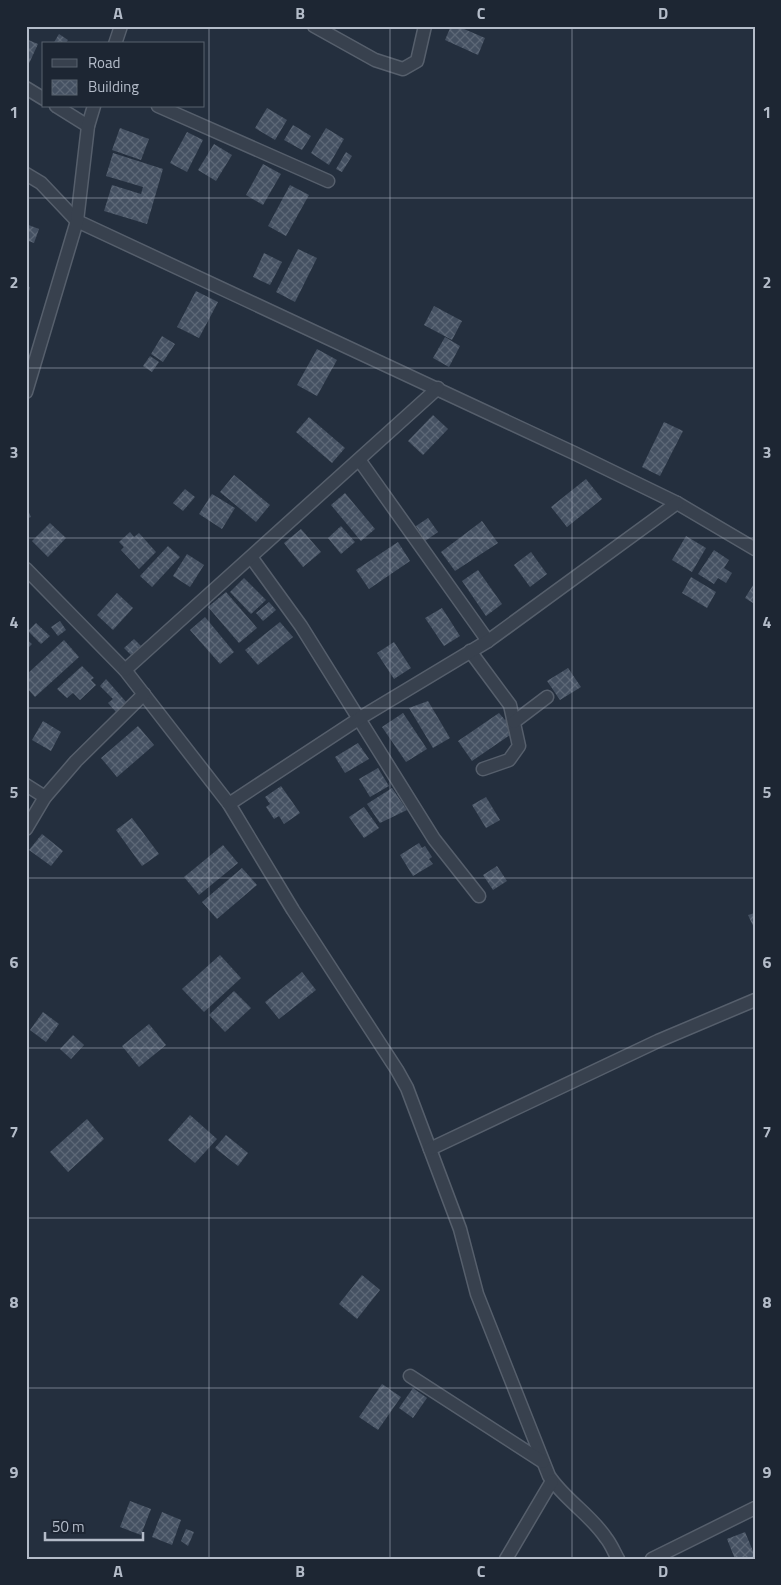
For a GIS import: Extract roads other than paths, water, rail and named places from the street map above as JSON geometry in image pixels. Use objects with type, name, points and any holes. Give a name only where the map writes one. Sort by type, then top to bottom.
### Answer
[{"type":"street","points":[[116,42],[120,26]]},
{"type":"street","points":[[314,26],[375,60],[404,69],[417,62],[425,26]]},
{"type":"street","points":[[26,88],[42,98]]},
{"type":"street","points":[[59,108],[88,126]]},
{"type":"street","points":[[26,392],[77,221],[88,126],[93,108]]},
{"type":"street","points":[[162,108],[328,182]]},
{"type":"street","points":[[26,174],[41,182],[77,221],[438,388],[677,503],[755,549]]},
{"type":"street","points":[[125,670],[438,388]]},
{"type":"street","points":[[360,460],[488,641]]},
{"type":"street","points":[[229,804],[360,718],[488,641],[677,503]]},
{"type":"street","points":[[251,557],[301,626],[434,839],[479,896]]},
{"type":"street","points":[[26,569],[125,670],[229,804],[293,910],[397,1070],[407,1088],[460,1229],[478,1294],[543,1462],[559,1492],[588,1517],[606,1538],[618,1559]]},
{"type":"street","points":[[470,651],[510,705],[520,746],[509,760],[483,769]]},
{"type":"street","points":[[26,829],[45,797],[76,761],[144,694]]},
{"type":"street","points":[[514,722],[547,697]]},
{"type":"street","points":[[26,785],[45,797]]},
{"type":"street","points":[[430,1149],[658,1040],[755,1000]]},
{"type":"street","points":[[410,1376],[543,1462]]},
{"type":"street","points":[[506,1559],[552,1481]]},
{"type":"street","points":[[652,1559],[755,1508]]}]
